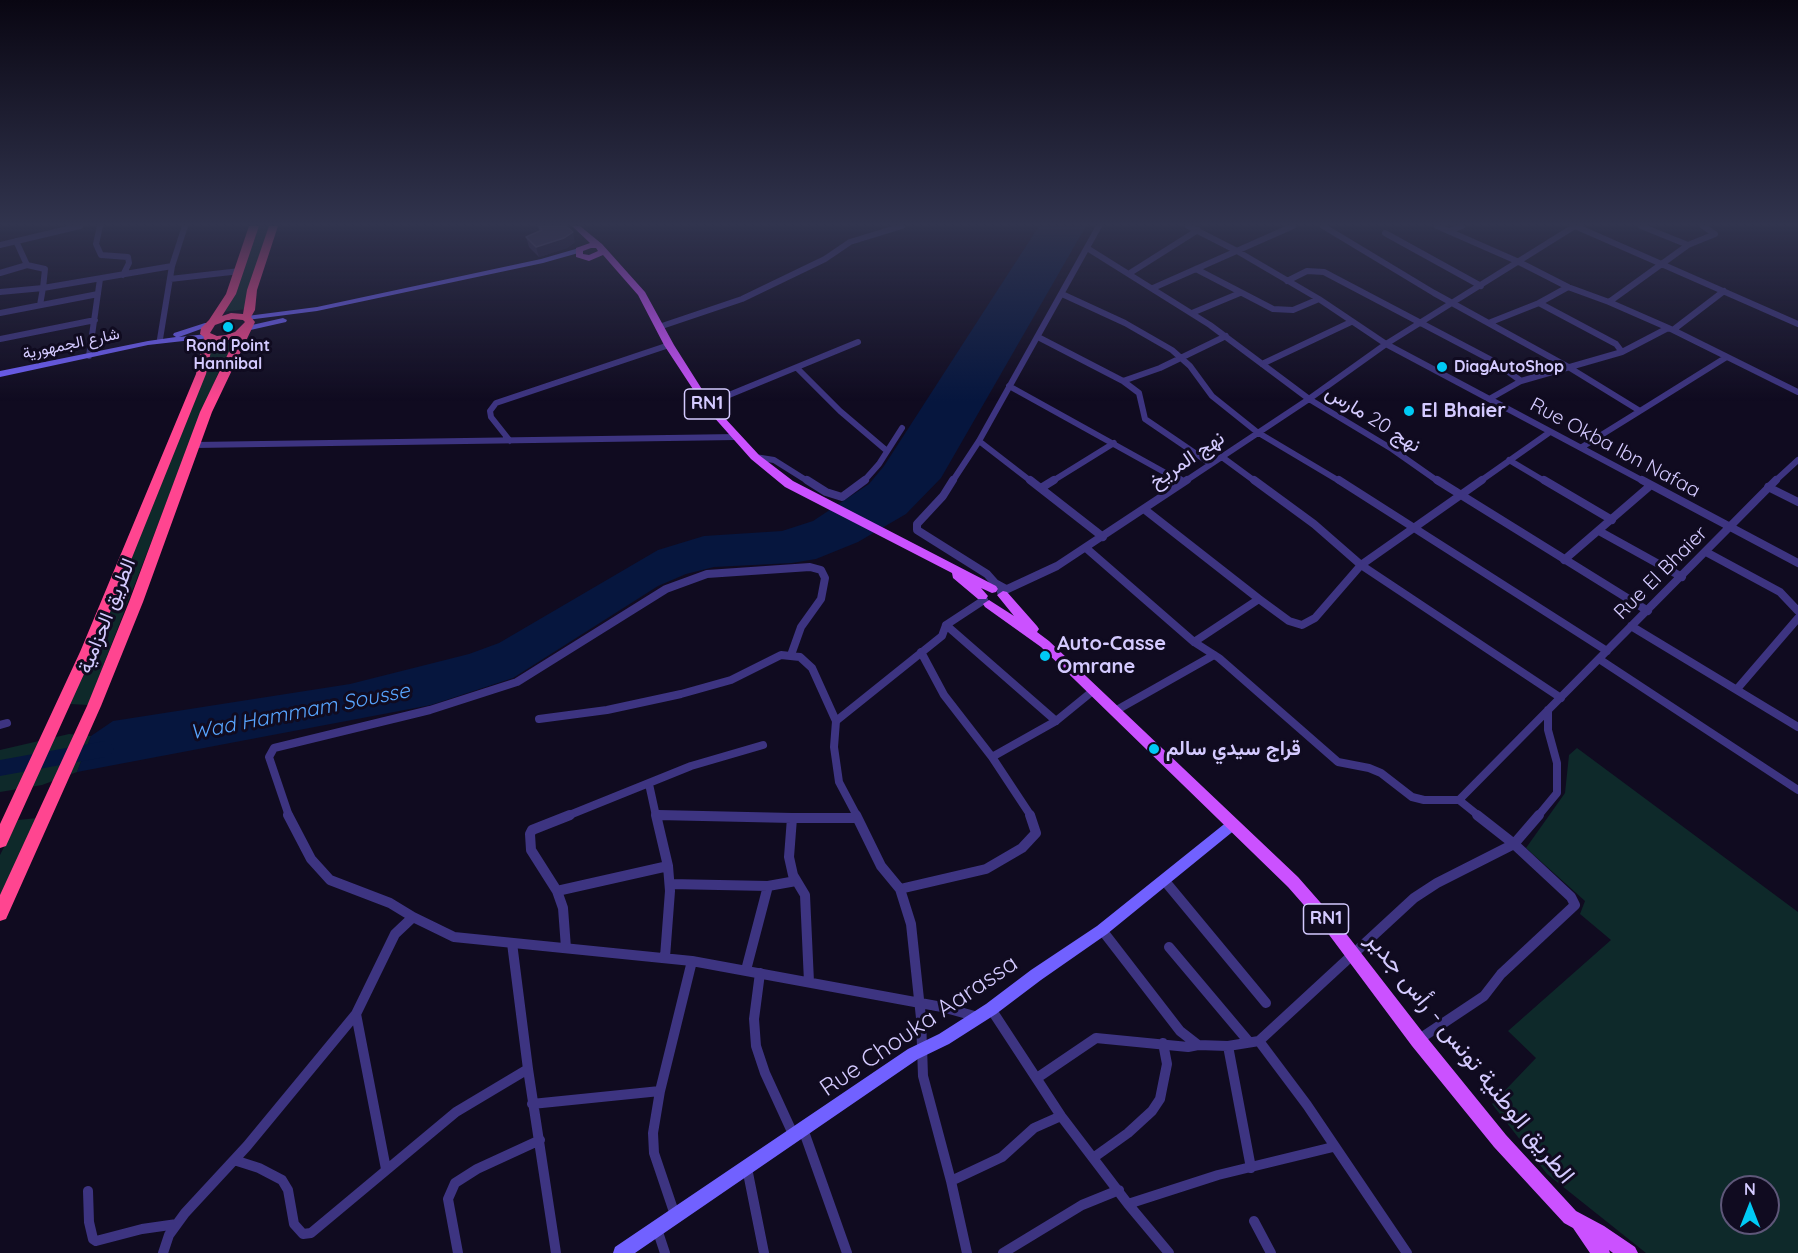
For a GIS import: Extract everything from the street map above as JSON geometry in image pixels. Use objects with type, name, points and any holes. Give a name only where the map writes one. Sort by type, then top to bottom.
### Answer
[{"type":"highway","name":"الطريق الحزامية","points":[[0,841],[62,711],[201,374],[210,330],[235,284]]},
{"type":"highway","name":"الطريق الحزامية","points":[[0,913],[94,706],[136,602],[218,383],[246,324],[254,284]]},
{"type":"highway","points":[[231,316],[246,324],[227,338],[210,330],[231,316]]},
{"type":"main road","points":[[246,324],[432,284]]},
{"type":"main road","name":"الطريق الوطنية تونس - رأس جدير","points":[[633,284],[642,294],[669,345],[707,404],[755,457],[789,484],[946,563],[994,595],[1293,882],[1354,955],[1418,1040],[1500,1140],[1570,1217],[1629,1253]]},
{"type":"main road","name":"شارع الجمهورية","points":[[148,343],[210,330]]},
{"type":"main road","name":"شارع الجمهورية","points":[[0,374],[210,330]]},
{"type":"main road","name":"Rue Chouka Aarassa","points":[[621,1253],[746,1166],[923,1049],[991,1010],[1036,975],[1102,930],[1232,825]]},
{"type":"main road","name":"الطريق الوطنية تونس - رأس جدير","points":[[1578,1221],[1601,1253]]},
{"type":"street","points":[[40,305],[43,284]]},
{"type":"street","points":[[0,292],[65,284]]},
{"type":"street","points":[[89,356],[99,284]]},
{"type":"street","points":[[160,339],[169,284]]},
{"type":"street","points":[[659,327],[742,299],[772,284]]},
{"type":"street","points":[[994,595],[995,583],[987,574],[920,534],[917,524],[942,496],[979,441],[1067,284]]},
{"type":"street","name":"نهج 20 مارس","points":[[1148,284],[1226,336],[1309,399],[1392,449],[1458,495],[1648,610]]},
{"type":"street","points":[[1153,288],[1161,284]]},
{"type":"street","points":[[1224,284],[1265,306],[1284,311],[1319,299]]},
{"type":"street","name":"Rue Okba Ibn Nafaa","points":[[1293,284],[1386,344],[1798,563]]},
{"type":"street","points":[[1351,284],[1495,362],[1521,381]]},
{"type":"street","points":[[1422,284],[1491,322],[1640,411]]},
{"type":"street","points":[[1563,284],[1671,329],[1725,358],[1798,392]]},
{"type":"street","points":[[1609,302],[1613,302],[1632,284]]},
{"type":"street","points":[[1710,284],[1798,324]]},
{"type":"street","name":"نهج المريخ","points":[[836,722],[942,636],[946,625],[994,595],[1057,566],[1086,548],[1309,399],[1386,344],[1481,286]]},
{"type":"street","points":[[1491,322],[1539,303],[1568,287]]},
{"type":"street","points":[[1491,398],[1521,381],[1622,352],[1671,329],[1724,291]]},
{"type":"street","points":[[1192,313],[1240,293]]},
{"type":"street","points":[[0,313],[98,294]]},
{"type":"street","points":[[1062,294],[1125,323],[1182,358],[1212,396],[1257,432],[1329,473],[1413,529],[1607,651]]},
{"type":"street","points":[[1539,303],[1616,344],[1622,352]]},
{"type":"street","points":[[0,339],[95,320]]},
{"type":"street","points":[[1262,364],[1351,322]]},
{"type":"street","points":[[1123,381],[1182,358],[1226,336]]},
{"type":"street","points":[[1038,337],[1123,381],[1139,393],[1145,418],[1211,464]]},
{"type":"street","points":[[707,404],[797,369],[858,342]]},
{"type":"street","points":[[510,441],[491,417],[490,411],[496,403],[669,345]]},
{"type":"street","points":[[1582,447],[1725,358]]},
{"type":"street","points":[[797,369],[840,411],[887,451]]},
{"type":"street","points":[[1009,386],[1183,482]]},
{"type":"street","points":[[755,457],[774,460],[826,492],[842,497],[863,482],[902,428]]},
{"type":"street","points":[[1144,509],[1258,599],[1289,621],[1302,625],[1315,618],[1361,566],[1458,495],[1550,432]]},
{"type":"street","points":[[195,445],[736,437]]},
{"type":"street","points":[[979,441],[1103,537]]},
{"type":"street","points":[[1041,488],[1114,443]]},
{"type":"street","points":[[1222,457],[1314,524],[1361,566],[1561,698]]},
{"type":"street","points":[[1509,460],[1612,520]]},
{"type":"street","name":"Rue El Bhaier","points":[[1459,800],[1682,577],[1768,487],[1798,460]]},
{"type":"street","points":[[1564,560],[1651,485]]},
{"type":"street","points":[[1768,487],[1798,502]]},
{"type":"street","points":[[1599,531],[1682,577]]},
{"type":"street","points":[[1086,548],[1338,762],[1369,768],[1381,773],[1412,797],[1424,800],[1459,800],[1514,844],[1574,901],[1574,908],[1501,974],[1484,996],[1418,1040]]},
{"type":"street","points":[[1706,552],[1780,592],[1798,612]]},
{"type":"street","points":[[791,655],[801,627],[821,599],[825,578],[820,570],[802,567],[707,574],[666,589],[517,682],[430,710],[274,748],[269,757],[291,823],[322,873],[330,880],[390,903],[454,937],[692,961],[920,1003],[978,1017]]},
{"type":"street","points":[[1194,642],[1258,599]]},
{"type":"street","points":[[1737,689],[1798,618]]},
{"type":"street","points":[[946,625],[1056,722]]},
{"type":"street","points":[[1631,626],[1798,727]]},
{"type":"street","points":[[900,889],[986,869],[1022,848],[1036,833],[1034,821],[992,757],[944,695],[921,652]]},
{"type":"street","points":[[539,718],[607,710],[681,694],[731,680],[781,655],[800,657],[812,668],[836,722],[834,747],[839,782],[881,866],[900,889],[911,924],[920,1003],[923,1076],[951,1181],[967,1253]]},
{"type":"street","points":[[1115,711],[1214,655]]},
{"type":"street","points":[[1599,659],[1798,790]]},
{"type":"street","points":[[992,757],[1056,722],[1094,690]]},
{"type":"street","points":[[1036,1078],[1096,1038],[1188,1047],[1228,1046],[1254,1042],[1354,955],[1388,920],[1414,898],[1437,883],[1514,844],[1557,793],[1557,762],[1548,730],[1548,711]]},
{"type":"street","points":[[566,948],[562,908],[556,891],[531,850],[532,830],[691,766],[763,745]]},
{"type":"street","points":[[649,784],[668,866],[665,957]]},
{"type":"street","points":[[658,815],[857,818]]},
{"type":"street","points":[[792,818],[789,857],[796,881],[805,895],[809,982]]},
{"type":"street","points":[[556,891],[668,866]]},
{"type":"street","points":[[1164,880],[1266,1004]]},
{"type":"street","points":[[669,884],[768,886],[796,881]]},
{"type":"street","points":[[746,970],[768,886]]},
{"type":"street","points":[[163,1253],[169,1234],[177,1224],[234,1160],[356,1014],[395,934],[413,917]]},
{"type":"street","points":[[1102,930],[1180,1031],[1198,1045]]},
{"type":"street","points":[[512,943],[532,1104],[540,1140],[556,1253]]},
{"type":"street","points":[[1169,947],[1254,1042],[1307,1106],[1407,1253]]},
{"type":"street","points":[[675,1215],[653,1143],[660,1091],[692,961]]},
{"type":"street","points":[[760,973],[754,1020],[756,1046],[765,1073],[798,1132],[847,1253]]},
{"type":"street","points":[[991,1010],[1061,1116],[1128,1204],[1169,1253]]},
{"type":"street","points":[[356,1014],[386,1169]]},
{"type":"street","points":[[1093,1158],[1152,1111],[1160,1098],[1167,1064],[1163,1043]]},
{"type":"street","points":[[1228,1046],[1251,1168]]},
{"type":"street","points":[[234,1160],[259,1168],[282,1180],[288,1190],[294,1224],[298,1230],[307,1234],[316,1229],[344,1203],[456,1112],[528,1069]]},
{"type":"street","points":[[532,1104],[660,1091]]},
{"type":"street","points":[[951,1181],[1002,1157],[1034,1128],[1061,1116]]},
{"type":"street","points":[[458,1253],[448,1199],[456,1183],[477,1169],[540,1140]]},
{"type":"street","points":[[1128,1204],[1218,1175],[1333,1147]]},
{"type":"street","points":[[746,1166],[764,1253]]},
{"type":"street","points":[[1003,1253],[1082,1205],[1119,1190]]},
{"type":"street","points":[[88,1191],[89,1222],[93,1239],[96,1241],[142,1229],[177,1224]]},
{"type":"street","points":[[1254,1221],[1271,1253]]},
{"type":"street","points":[[657,1227],[665,1253]]},
{"type":"green space","points":[[238,284],[251,284],[247,309],[223,312]]},
{"type":"green space","points":[[236,342],[222,364],[200,416],[88,705],[70,704],[208,367],[211,345]]},
{"type":"green space","points":[[69,734],[91,736],[77,772],[42,785],[0,792],[0,750]]},
{"type":"green space","points":[[1577,748],[1798,912],[1798,1253],[1646,1253],[1547,1174],[1492,1104],[1536,1058],[1508,1031],[1611,940],[1580,914],[1585,901],[1526,848],[1565,793],[1569,755]]},
{"type":"green space","points":[[38,818],[0,899],[0,855],[18,820]]},
{"type":"water","points":[[1001,284],[1052,284],[941,478],[906,514],[858,542],[816,559],[792,563],[714,567],[686,574],[658,586],[513,678],[431,705],[77,772],[91,736],[113,721],[350,684],[469,654],[499,643],[658,550],[704,536],[782,531],[813,521],[869,484],[884,466]]},
{"type":"waterway","name":"Wad Hammam Sousse","points":[[0,768],[105,749]]},
{"type":"place","name":"Rond Point Hannibal","points":[[228,327]]},
{"type":"place","name":"DiagAutoShop","points":[[1442,367]]},
{"type":"place","name":"El Bhaier","points":[[1409,411]]},
{"type":"place","name":"Auto-Casse Omrane","points":[[1045,656]]},
{"type":"place","name":"قراج سيدي سالم","points":[[1154,749]]}]
